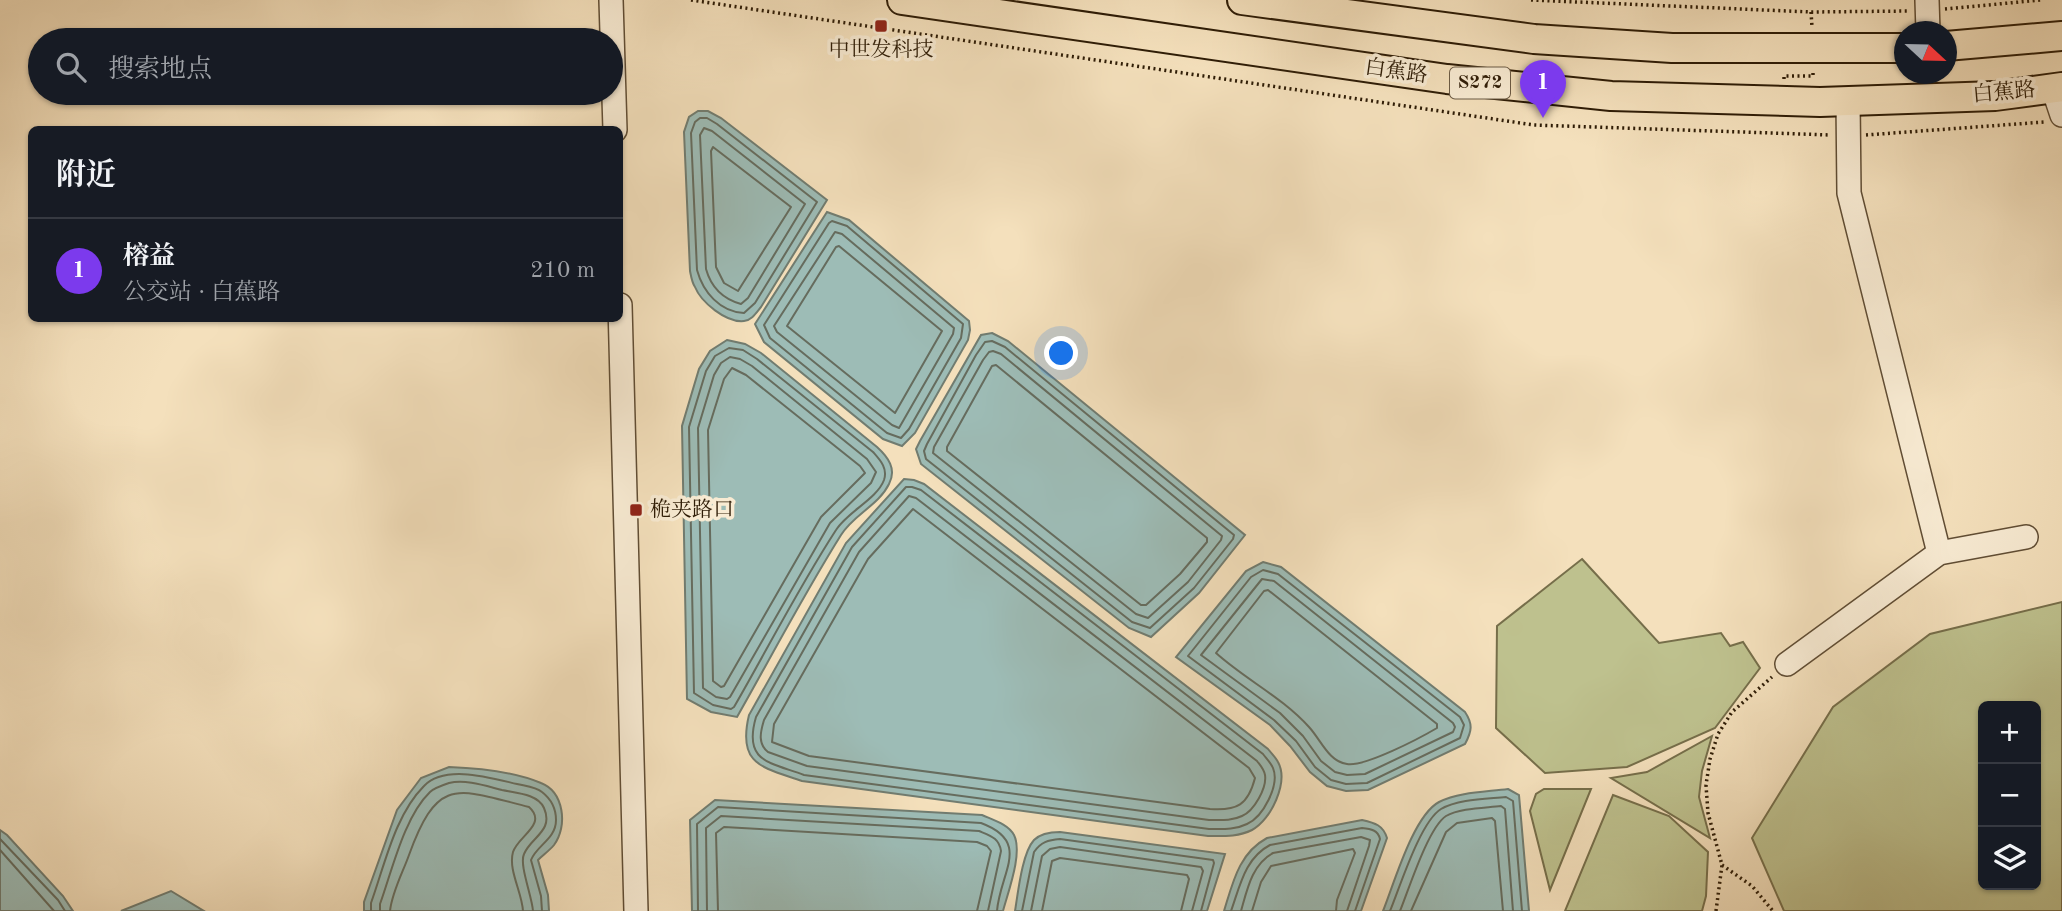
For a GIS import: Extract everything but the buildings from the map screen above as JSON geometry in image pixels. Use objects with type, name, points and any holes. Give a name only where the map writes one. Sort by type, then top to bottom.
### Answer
[{"type":"main road","name":"白蕉路","points":[[902,0],[1447,79],[1611,96],[1849,101],[1995,96],[2058,88]]},
{"type":"main road","name":"S272","points":[[1242,0],[1534,39],[1672,48],[1894,48]]},
{"type":"main road","points":[[1957,45],[2062,36]]},
{"type":"street","points":[[611,0],[612,28]]},
{"type":"street","points":[[2058,88],[2062,115]]},
{"type":"street","points":[[1849,101],[1849,193],[1940,553]]},
{"type":"street","points":[[614,105],[615,126]]},
{"type":"street","points":[[620,322],[636,911]]},
{"type":"street","points":[[1787,664],[1940,553],[2026,537]]},
{"type":"path","points":[[1531,0],[1927,14],[2041,0]]},
{"type":"path","points":[[1784,134],[1784,76],[1813,76],[1811,12]]},
{"type":"path","points":[[1716,911],[1723,865],[1707,813],[1706,785],[1714,746],[1732,712],[1787,664]]},
{"type":"path","points":[[1723,865],[1752,886],[1773,911]]},
{"type":"green space","points":[[1582,559],[1659,643],[1721,633],[1730,646],[1743,642],[1760,668],[1715,728],[1627,767],[1545,773],[1496,728],[1497,626]]},
{"type":"green space","points":[[2062,602],[2062,911],[1784,911],[1752,838],[1833,707],[1930,634]]},
{"type":"green space","points":[[1712,736],[1702,771],[1699,797],[1710,838],[1611,778],[1647,772]]},
{"type":"green space","points":[[1544,789],[1591,789],[1550,890],[1530,811],[1536,794]]},
{"type":"green space","points":[[1613,795],[1669,816],[1708,852],[1706,896],[1702,911],[1565,911]]},
{"type":"water","points":[[698,111],[708,111],[721,118],[827,200],[761,307],[752,318],[744,321],[730,319],[708,305],[698,293],[691,277],[684,132],[689,117]]},
{"type":"water","points":[[827,212],[849,220],[969,321],[968,340],[915,433],[902,446],[883,439],[764,342],[755,324]]},
{"type":"water","points":[[992,333],[1008,341],[1245,535],[1199,593],[1151,637],[1129,628],[921,464],[916,449],[920,441],[981,335]]},
{"type":"water","points":[[727,340],[745,344],[761,353],[877,447],[892,468],[891,479],[885,491],[841,535],[737,717],[711,712],[687,699],[682,426],[699,369],[710,351]]},
{"type":"water","points":[[904,479],[924,484],[1268,749],[1278,762],[1281,780],[1280,790],[1266,818],[1252,830],[1241,834],[1208,836],[802,781],[756,762],[747,744],[749,715],[846,543]]},
{"type":"water","points":[[1263,562],[1281,567],[1465,712],[1471,728],[1465,744],[1368,790],[1346,791],[1327,786],[1310,772],[1270,725],[1176,657],[1246,571]]},
{"type":"water","points":[[449,767],[520,776],[549,787],[555,794],[561,810],[561,829],[554,845],[538,860],[548,895],[549,911],[364,911],[364,902],[397,810],[421,778]]},
{"type":"water","points":[[1508,789],[1519,795],[1529,911],[1383,911],[1413,836],[1430,810],[1439,802],[1455,796]]},
{"type":"water","points":[[715,800],[982,815],[1008,828],[1016,843],[1014,873],[1003,911],[692,911],[690,820]]},
{"type":"water","points":[[1362,820],[1378,825],[1387,838],[1361,911],[1224,911],[1238,869],[1257,844],[1267,838]]},
{"type":"water","points":[[0,830],[63,896],[73,911],[0,911]]},
{"type":"water","points":[[1060,832],[1225,854],[1207,911],[1015,911],[1021,874],[1030,846],[1040,836]]},
{"type":"water","points":[[171,891],[204,911],[121,911]]},
{"type":"place","name":"中世发科技","points":[[881,26]]},
{"type":"place","name":"榕益","points":[[1543,118]]},
{"type":"place","name":"桅夹路口","points":[[636,510]]}]
